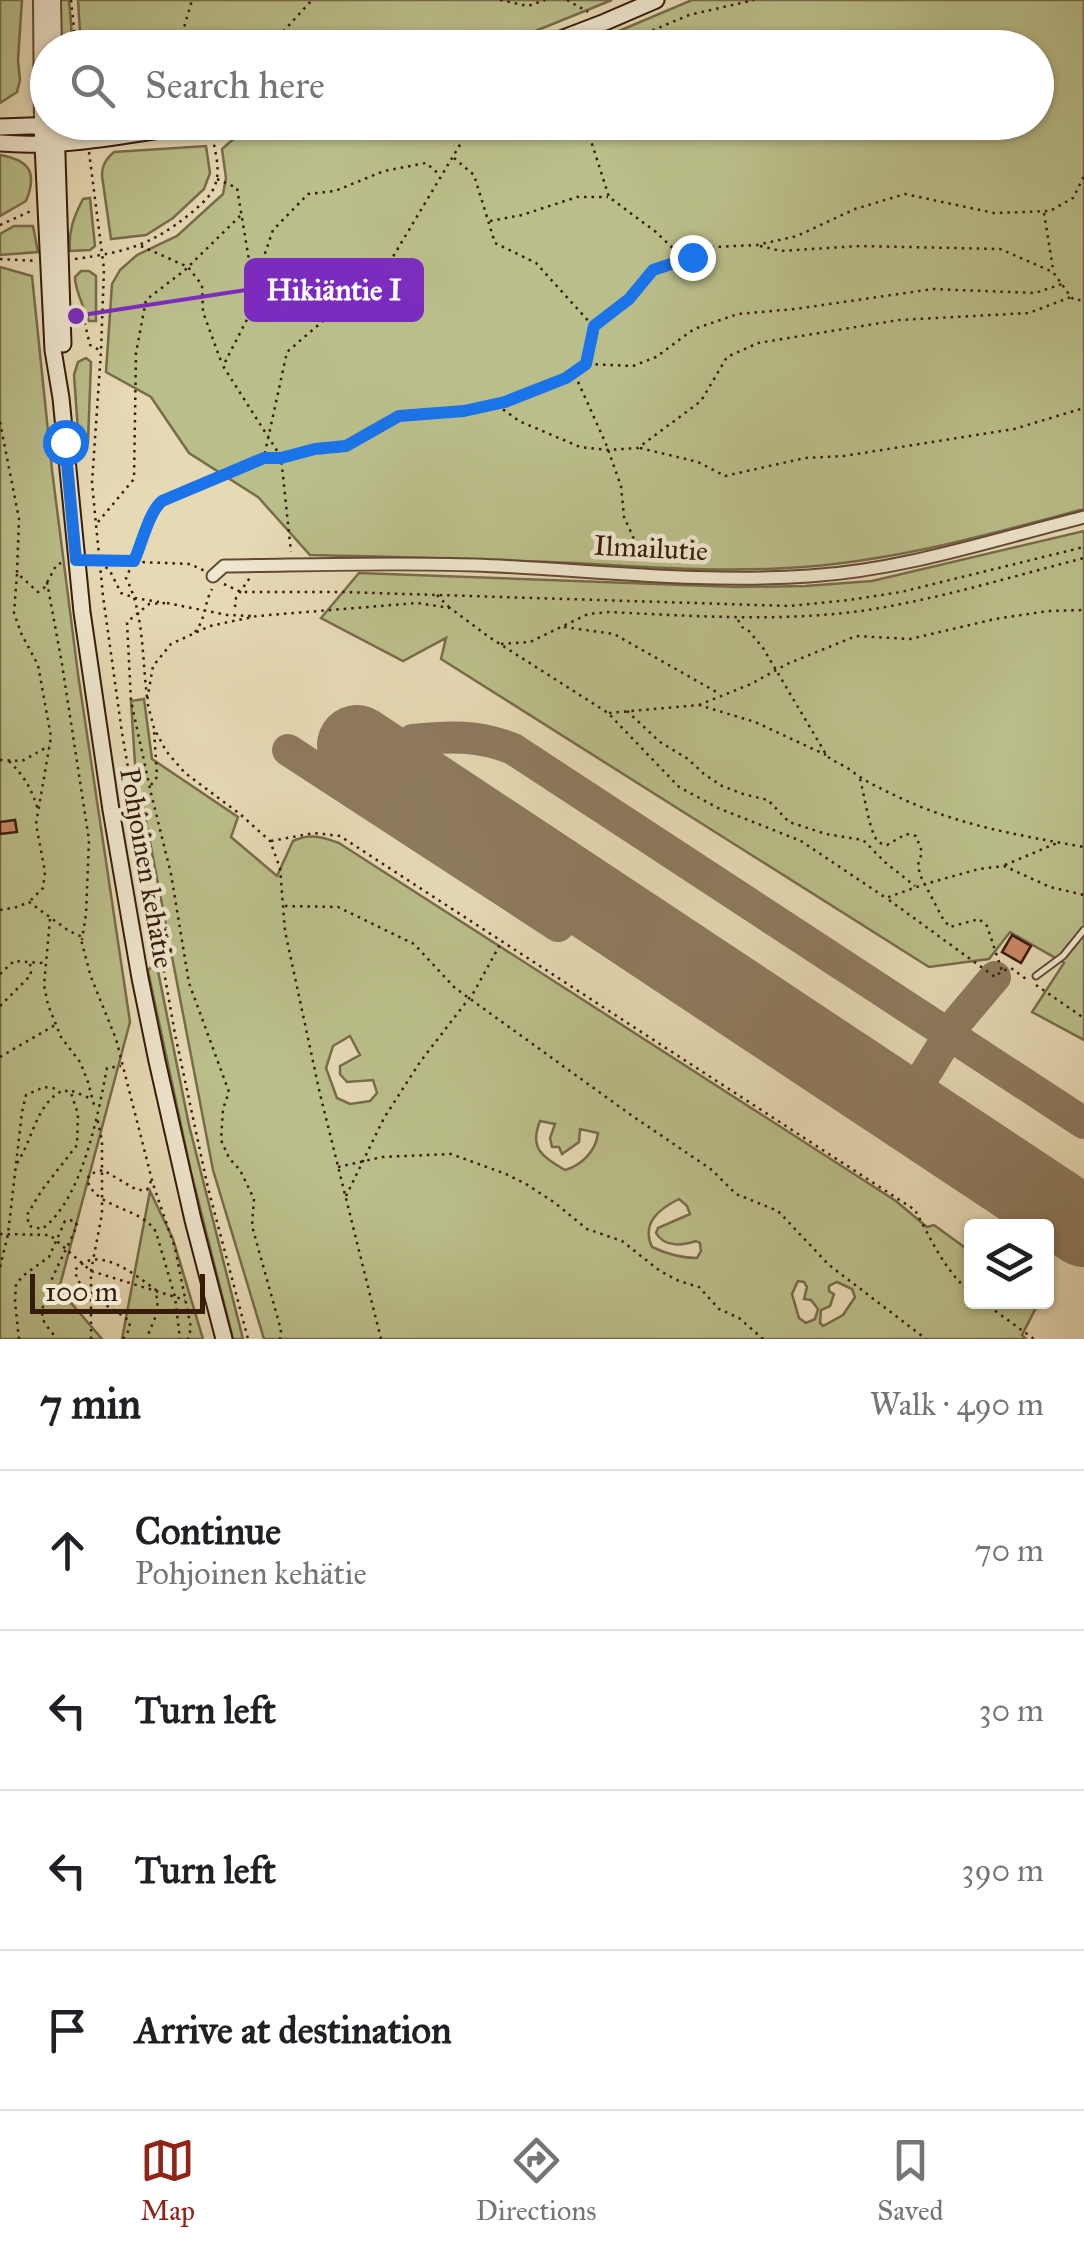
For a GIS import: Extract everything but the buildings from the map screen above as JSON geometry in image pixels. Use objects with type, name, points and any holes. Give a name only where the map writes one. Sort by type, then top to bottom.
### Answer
[{"type":"main road","points":[[585,30],[656,0]]},
{"type":"main road","points":[[0,128],[30,126]]},
{"type":"main road","name":"Pohjoinen kehätie","points":[[49,140],[63,349],[62,398],[76,560],[111,810],[140,978],[180,1164],[224,1339]]},
{"type":"main road","points":[[0,143],[94,140]]},
{"type":"street","name":"Pohjoinen kehätie","points":[[41,0],[43,30]]},
{"type":"street","points":[[53,0],[54,30]]},
{"type":"street","name":"Ilmailutie","points":[[217,579],[224,566],[383,564],[775,577],[834,574],[924,558],[1084,517]]},
{"type":"lane","points":[[1036,976],[1063,956],[1084,930]]},
{"type":"path","points":[[71,0],[74,30]]},
{"type":"path","points":[[183,30],[192,0]]},
{"type":"path","points":[[284,30],[312,0]]},
{"type":"path","points":[[500,0],[528,6],[545,0]]},
{"type":"path","points":[[567,0],[606,22]]},
{"type":"path","points":[[654,30],[689,15],[754,0]]},
{"type":"path","points":[[68,260],[139,246],[194,210],[211,194],[217,179],[214,140]]},
{"type":"path","points":[[264,458],[286,352],[388,265],[461,140]]},
{"type":"path","points":[[591,140],[609,198]]},
{"type":"path","points":[[88,141],[103,255],[93,458],[96,525],[122,733],[174,1034],[216,1220],[248,1339]]},
{"type":"path","points":[[453,156],[474,175],[495,243],[536,264],[594,326]]},
{"type":"path","points":[[223,366],[256,302],[262,262],[273,230],[308,194],[426,163],[441,176]]},
{"type":"path","points":[[586,364],[594,326],[629,299],[653,270],[714,247],[757,245],[797,236],[855,209],[905,194],[994,213],[1050,212],[1073,198],[1083,177]]},
{"type":"path","points":[[217,179],[238,188],[256,302]]},
{"type":"path","points":[[490,221],[522,216],[578,197],[609,198],[656,232],[684,260]]},
{"type":"path","points":[[0,225],[30,211]]},
{"type":"path","points":[[1043,212],[1053,272],[1074,300],[1084,300]]},
{"type":"path","points":[[96,525],[134,479],[136,353],[146,300],[188,267],[241,215]]},
{"type":"path","points":[[757,245],[780,251],[858,246],[1000,248],[1053,272]]},
{"type":"path","points":[[139,246],[188,267],[202,285],[204,312],[223,366],[281,458],[292,566]]},
{"type":"path","points":[[0,259],[39,261]]},
{"type":"path","points":[[149,787],[156,777],[154,728],[147,701],[135,598],[126,578],[153,509],[162,501],[264,458],[346,446],[399,416],[464,411],[496,404],[574,373],[586,364],[633,366],[656,356],[694,329],[738,314],[934,289],[1035,294],[1062,284]]},
{"type":"path","points":[[638,448],[702,401],[727,357],[758,342],[900,320],[1029,314],[1071,297]]},
{"type":"path","points":[[76,310],[83,316],[90,345],[101,351]]},
{"type":"path","points":[[574,373],[621,486],[624,517],[646,574]]},
{"type":"path","points":[[496,404],[520,421],[580,446],[608,450],[638,448],[698,462],[725,476],[805,458],[844,456],[1014,429],[1084,408]]},
{"type":"path","points":[[0,422],[19,518],[14,612],[20,633],[38,665],[52,737],[36,824],[45,872],[42,888],[18,908],[0,910]]},
{"type":"path","points":[[17,573],[38,592],[57,564],[99,560],[190,564],[241,592],[790,606],[900,592],[1084,548]]},
{"type":"path","points":[[500,644],[530,642],[588,614],[609,612],[737,618],[862,611],[921,600],[1084,558]]},
{"type":"path","points":[[99,560],[110,571],[121,593],[227,616],[417,603],[450,608]]},
{"type":"path","points":[[235,607],[236,598],[255,566]]},
{"type":"path","points":[[194,634],[202,624],[217,579]]},
{"type":"path","points":[[47,581],[89,840],[82,941]]},
{"type":"path","points":[[437,595],[500,644],[608,713],[679,787],[718,808],[801,840],[995,977],[1011,968],[1084,1018]]},
{"type":"path","points":[[165,603],[150,604],[127,622],[131,702],[172,874],[188,984],[228,1092],[220,1140],[254,1198],[252,1226],[282,1330],[280,1339]]},
{"type":"path","points":[[699,705],[856,636],[910,640],[1048,610],[1084,610]]},
{"type":"path","points":[[147,701],[152,666],[171,644],[210,626],[258,616]]},
{"type":"path","points":[[737,618],[762,648],[827,756]]},
{"type":"path","points":[[562,627],[614,634],[721,694]]},
{"type":"path","points":[[608,713],[699,705],[755,722],[827,756],[860,779],[928,812],[984,829],[1084,847]]},
{"type":"path","points":[[627,711],[660,742],[722,786],[768,800],[789,822],[863,840],[916,887]]},
{"type":"path","points":[[154,728],[166,751],[185,773],[270,841],[280,868],[284,931],[380,1339]]},
{"type":"path","points":[[0,760],[22,761],[50,746]]},
{"type":"path","points":[[9,761],[30,787],[38,812]]},
{"type":"path","points":[[860,779],[878,842],[887,844],[906,834],[916,836],[922,852],[918,865],[943,920],[950,927],[979,920],[987,926],[1002,971]]},
{"type":"path","points":[[270,841],[314,833],[340,836],[915,1210],[964,1288]]},
{"type":"path","points":[[886,898],[925,884],[1004,866],[1058,842]]},
{"type":"path","points":[[1004,866],[1050,887],[1084,895]]},
{"type":"path","points":[[29,902],[82,941],[91,978],[116,1038],[152,1179],[175,1248],[192,1328],[188,1339]]},
{"type":"path","points":[[283,906],[338,908],[414,944],[469,999],[712,1170],[736,1194],[778,1210],[829,1265],[926,1339]]},
{"type":"path","points":[[50,918],[46,995],[62,1037],[80,1062],[102,1141],[102,1214],[91,1271],[91,1339]]},
{"type":"path","points":[[346,1198],[384,1118],[420,1062],[469,999],[502,941]]},
{"type":"path","points":[[0,974],[14,960],[45,963]]},
{"type":"path","points":[[0,1006],[31,975],[30,962]]},
{"type":"path","points":[[1026,979],[1036,976]]},
{"type":"path","points":[[0,1056],[56,1024]]},
{"type":"path","points":[[17,1164],[46,1104],[56,1093],[71,1093],[77,1106],[77,1145],[27,1215],[30,1226],[42,1229],[68,1198],[82,1170],[107,1068],[122,1066]]},
{"type":"path","points":[[0,1267],[26,1096],[44,1088],[92,1099]]},
{"type":"path","points":[[338,1167],[382,1156],[451,1154],[506,1174],[540,1193],[587,1229],[622,1241],[660,1271],[699,1287],[718,1310],[738,1318],[763,1339]]},
{"type":"path","points":[[152,1179],[147,1190],[137,1190],[103,1170],[90,1174],[87,1180],[102,1200],[136,1214],[156,1232],[175,1296],[180,1339]]},
{"type":"path","points":[[18,1339],[16,1284],[48,1257],[65,1221],[74,1220],[77,1224],[58,1262],[43,1308],[43,1319],[56,1339]]},
{"type":"path","points":[[0,1234],[50,1234],[91,1271],[186,1300]]},
{"type":"path","points":[[123,1339],[130,1330],[130,1322],[83,1290],[76,1281],[75,1270],[81,1262],[106,1261],[126,1268],[156,1290],[158,1311],[150,1339]]},
{"type":"path","points":[[993,1309],[1034,1339]]},
{"type":"green space","points":[[0,0],[22,0],[20,80],[17,92],[0,103]]},
{"type":"green space","points":[[59,0],[69,0],[72,30],[60,30]]},
{"type":"green space","points":[[78,0],[612,0],[538,30],[80,30]]},
{"type":"green space","points":[[692,0],[1084,0],[1084,509],[909,552],[839,564],[775,569],[310,555],[258,497],[189,453],[151,397],[106,372],[112,284],[120,270],[137,255],[177,236],[223,194],[226,178],[222,149],[232,140],[1054,140],[1054,30],[621,30]]},
{"type":"green space","points":[[206,146],[210,173],[204,189],[173,218],[146,235],[111,239],[102,176],[104,165],[114,152]]},
{"type":"green space","points":[[0,155],[24,164],[31,182],[26,201],[0,216]]},
{"type":"green space","points":[[90,198],[95,246],[70,251],[74,218],[83,199]]},
{"type":"green space","points":[[14,226],[33,226],[38,252],[0,255],[0,234]]},
{"type":"green space","points":[[0,267],[32,276],[78,674],[130,1022],[59,1289],[102,1339],[0,1339]]},
{"type":"green space","points":[[81,271],[96,276],[96,321],[89,321],[78,293],[75,277]]},
{"type":"green space","points":[[86,358],[91,362],[88,442],[79,445],[74,375],[78,362]]},
{"type":"green space","points":[[1084,531],[1084,1040],[1032,1012],[1064,963],[1010,932],[989,959],[929,967],[441,659],[446,638],[403,661],[321,618],[359,573],[805,586],[872,581]]},
{"type":"green space","points":[[144,699],[152,759],[238,817],[231,837],[277,876],[293,841],[316,837],[339,843],[896,1201],[927,1227],[934,1225],[964,1247],[964,1309],[1035,1309],[1022,1335],[1026,1339],[264,1339],[213,1170],[135,764],[131,701]],"holes":[[[350,1036],[360,1055],[340,1066],[340,1074],[347,1082],[373,1080],[377,1093],[370,1101],[350,1104],[337,1098],[326,1068],[333,1046]],[[540,1121],[555,1124],[550,1138],[552,1147],[559,1147],[562,1154],[579,1142],[580,1129],[598,1133],[594,1146],[577,1165],[565,1170],[540,1151],[536,1138]],[[679,1199],[690,1214],[658,1228],[656,1233],[668,1243],[700,1243],[697,1258],[652,1247],[649,1238],[654,1218]],[[798,1281],[804,1282],[804,1299],[811,1300],[818,1309],[815,1319],[806,1323],[799,1318],[792,1294]],[[837,1282],[852,1289],[855,1297],[843,1315],[823,1326],[821,1310],[830,1306],[834,1294],[829,1286]]]},
{"type":"green space","points":[[157,966],[189,1125],[243,1339],[233,1339],[191,1172],[148,971]]},
{"type":"green space","points":[[150,1191],[173,1239],[203,1339],[122,1339]]},
{"type":"taxiway","points":[[392,769],[413,740],[464,738],[513,749],[1084,1123]]},
{"type":"taxiway","points":[[288,750],[558,926]]},
{"type":"taxiway","points":[[904,1108],[957,1022],[995,977]]},
{"type":"runway","points":[[357,745],[1084,1227]]},
{"type":"place","name":"Hikiäntie I","points":[[76,316]]},
{"type":"route","points":[[65,442],[76,560],[134,561],[153,509],[162,501],[264,458],[346,446],[399,416],[464,411],[505,402],[566,378],[586,364],[594,326],[629,299],[653,270],[692,257]]}]
